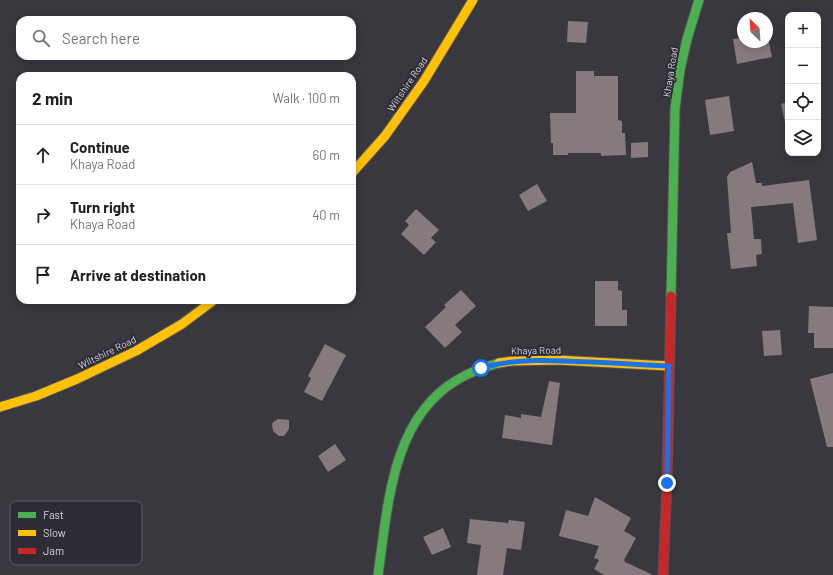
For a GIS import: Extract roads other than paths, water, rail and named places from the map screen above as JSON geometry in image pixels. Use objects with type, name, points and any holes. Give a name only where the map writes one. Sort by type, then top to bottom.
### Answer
[{"type":"street","name":"Wiltshire Road","points":[[356,169],[385,136],[424,81],[473,0]]},
{"type":"street","name":"Khaya Road","points":[[662,575],[667,483],[675,109],[680,70],[687,39],[699,0]]},
{"type":"street","name":"Wiltshire Road","points":[[0,407],[36,396],[77,379],[136,351],[182,324],[209,304]]},
{"type":"street","name":"Khaya Road","points":[[378,575],[388,504],[396,464],[411,428],[431,400],[456,380],[481,368],[512,361],[557,360],[669,366]]}]
